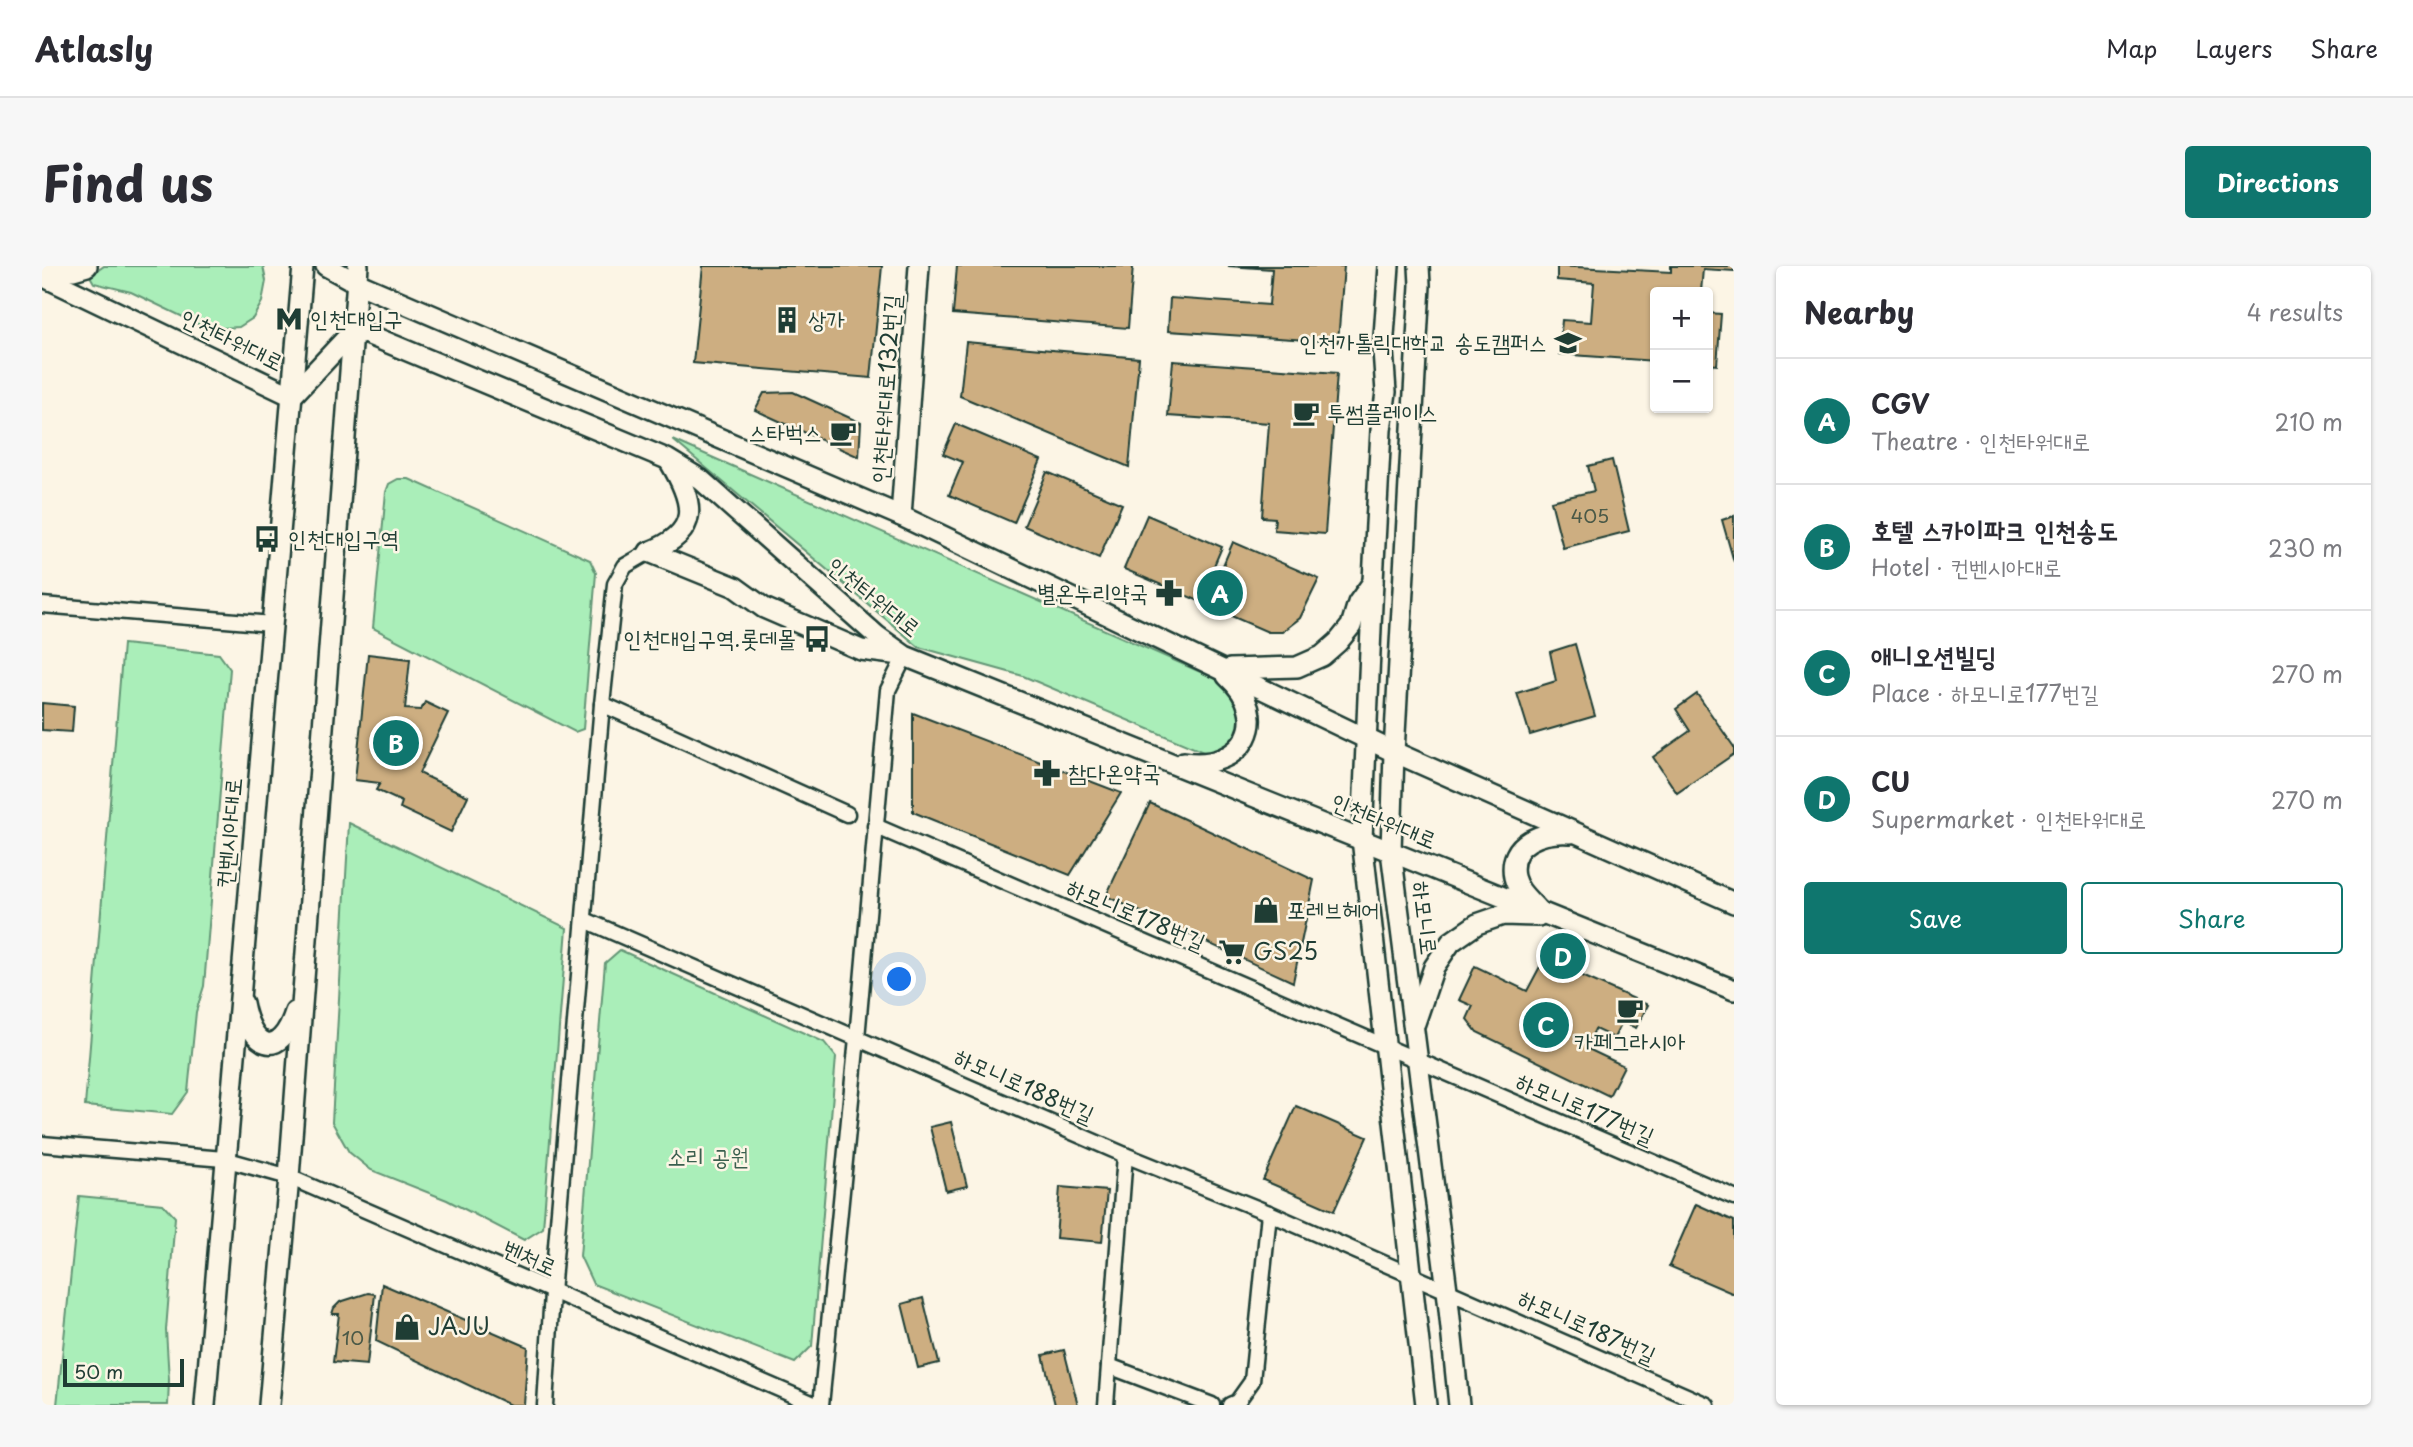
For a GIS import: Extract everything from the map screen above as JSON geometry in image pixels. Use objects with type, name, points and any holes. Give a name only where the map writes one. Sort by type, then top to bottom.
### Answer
[{"type":"main road","points":[[42,269],[73,270],[88,266]]},
{"type":"main road","name":"컨벤시아대로","points":[[205,1405],[224,1159],[303,266]]},
{"type":"main road","points":[[326,266],[358,274],[901,516],[1394,752],[1734,903]]},
{"type":"main road","name":"인천타워대로132번길","points":[[901,516],[919,266]]},
{"type":"main road","points":[[1388,266],[1383,350],[1386,392],[1362,839],[1426,1405]]},
{"type":"main road","name":"하모니로","points":[[1419,266],[1391,850],[1459,1405]]},
{"type":"main road","points":[[269,1405],[358,274]]},
{"type":"main road","name":"인천타워대로","points":[[42,276],[292,396],[355,330],[667,458],[700,479],[877,636],[905,656],[1734,990]]},
{"type":"main road","points":[[649,552],[669,544],[689,519],[689,503],[683,483],[667,458]]},
{"type":"main road","points":[[678,535],[675,549],[678,558],[687,568]]},
{"type":"main road","points":[[649,552],[735,587],[764,608],[861,650],[905,656]]},
{"type":"main road","points":[[1216,666],[1297,667],[1322,656],[1352,626],[1358,603],[1374,581]]},
{"type":"main road","points":[[1149,753],[1185,762],[1211,762],[1224,758],[1246,738],[1251,726],[1251,713],[1246,698],[1216,666]]},
{"type":"main road","points":[[1545,913],[1524,894],[1514,877],[1518,853],[1529,841],[1543,834],[1579,834]]},
{"type":"main road","points":[[1414,1027],[1434,967],[1451,943],[1477,924],[1503,915],[1545,913]]},
{"type":"main road","points":[[240,985],[246,1021],[259,1040],[268,1044],[285,1035],[302,988]]},
{"type":"street","points":[[545,1405],[552,1293],[602,704],[615,584],[625,566],[649,552]]},
{"type":"street","points":[[42,605],[272,624]]},
{"type":"street","points":[[818,1405],[857,1038],[888,690],[905,656]]},
{"type":"street","points":[[602,704],[846,814]]},
{"type":"street","name":"하모니로178번길","points":[[875,827],[1418,1062]]},
{"type":"street","name":"하모니로188번길","points":[[585,920],[1125,1155],[1269,1213],[1447,1290]]},
{"type":"street","name":"하모니로177번길","points":[[1418,1062],[1734,1197]]},
{"type":"street","name":"벤처로","points":[[42,1144],[224,1159],[289,1177],[552,1293],[818,1405]]},
{"type":"street","points":[[1106,1405],[1125,1155]]},
{"type":"street","points":[[1230,1405],[1237,1402],[1252,1381],[1269,1213]]},
{"type":"street","name":"하모니로187번길","points":[[1447,1290],[1707,1405]]},
{"type":"street","points":[[1109,1366],[1212,1405]]},
{"type":"green space","points":[[104,266],[263,266],[266,281],[262,302],[253,318],[239,327],[208,329],[131,292],[94,283],[90,276]]},
{"type":"green space","points":[[673,440],[1221,681],[1241,705],[1237,737],[1233,742],[1208,754],[1023,676],[919,647]]},
{"type":"green space","points":[[398,479],[409,479],[590,560],[596,573],[583,729],[575,732],[373,628],[386,492],[389,484]]},
{"type":"green space","points":[[123,644],[219,654],[230,669],[204,986],[196,1012],[188,1092],[172,1114],[85,1106]]},
{"type":"green space","points":[[349,823],[567,928],[543,1228],[524,1240],[447,1200],[371,1170],[349,1152],[332,1122]]},
{"type":"green space","name":"소리 공원","points":[[620,950],[824,1042],[836,1057],[812,1346],[795,1363],[593,1284],[580,1256],[605,963]]},
{"type":"green space","points":[[79,1196],[163,1204],[175,1217],[166,1330],[168,1405],[57,1405]]},
{"type":"building","name":"상가","points":[[703,266],[882,266],[871,378],[693,363]]},
{"type":"building","points":[[957,266],[1133,266],[1128,328],[953,314]]},
{"type":"building","points":[[1228,266],[1344,266],[1338,342],[1168,331],[1170,298],[1269,305],[1272,269]]},
{"type":"building","points":[[1557,266],[1671,272],[1671,266],[1734,266],[1734,271],[1703,269],[1701,287],[1650,287],[1650,361],[1559,354],[1562,320],[1591,322],[1594,283],[1557,280]]},
{"type":"building","points":[[1713,313],[1721,314],[1717,365],[1713,365]]},
{"type":"building","points":[[966,342],[1139,358],[1129,467],[960,396]]},
{"type":"building","points":[[1173,361],[1337,373],[1325,534],[1274,530],[1275,518],[1262,517],[1269,423],[1168,416]]},
{"type":"building","name":"상가","points":[[793,392],[861,423],[859,457],[755,410],[764,393]]},
{"type":"building","points":[[956,424],[1041,460],[1014,523],[949,495],[963,462],[943,454]]},
{"type":"building","points":[[1612,460],[1629,531],[1563,548],[1551,501],[1594,491],[1588,466]]},
{"type":"building","points":[[1047,472],[1122,504],[1099,558],[1024,526]]},
{"type":"building","points":[[1147,515],[1222,547],[1199,601],[1124,569]]},
{"type":"building","points":[[1734,516],[1734,562],[1722,520]]},
{"type":"building","points":[[1233,542],[1319,579],[1300,618],[1282,632],[1268,632],[1206,605]]},
{"type":"building","points":[[1575,644],[1595,716],[1530,735],[1517,693],[1556,681],[1550,652]]},
{"type":"building","points":[[368,654],[410,659],[405,709],[421,710],[425,702],[448,713],[419,773],[468,796],[451,832],[400,808],[402,802],[376,790],[380,783],[355,780]]},
{"type":"building","points":[[1697,694],[1734,747],[1734,754],[1677,793],[1653,757],[1690,731],[1676,709]]},
{"type":"building","points":[[42,703],[74,706],[72,732],[42,730]]},
{"type":"building","points":[[913,713],[1121,793],[1070,875],[913,812]]},
{"type":"building","points":[[1150,803],[1314,880],[1293,982],[1106,896]]},
{"type":"building","points":[[1544,959],[1648,1005],[1636,1028],[1622,1022],[1614,1038],[1595,1029],[1586,1048],[1624,1066],[1609,1096],[1477,1032],[1467,1019],[1473,1006],[1459,1000],[1475,966],[1527,991]]},
{"type":"building","points":[[1296,1106],[1367,1137],[1334,1211],[1263,1180]]},
{"type":"building","points":[[951,1122],[967,1186],[946,1191],[930,1127]]},
{"type":"building","points":[[1060,1187],[1107,1191],[1102,1242],[1056,1238]]},
{"type":"building","points":[[1696,1204],[1734,1221],[1734,1294],[1669,1266]]},
{"type":"building","points":[[382,1284],[528,1347],[524,1405],[510,1405],[376,1341]]},
{"type":"building","points":[[368,1293],[375,1294],[367,1365],[333,1362],[339,1314],[332,1314],[334,1308],[340,1302]]},
{"type":"building","points":[[923,1298],[939,1363],[918,1368],[902,1304]]},
{"type":"building","points":[[1064,1350],[1078,1405],[1055,1405],[1043,1355]]},
{"type":"place","name":"인천대입구","points":[[289,319]]},
{"type":"place","name":"상가","points":[[787,320]]},
{"type":"place","name":"인천가톨릭대학교 송도캠퍼스","points":[[1568,343]]},
{"type":"place","name":"투썸플레이스","points":[[1306,413]]},
{"type":"place","name":"스타벅스","points":[[843,433]]},
{"type":"place","name":"인천대입구역","points":[[267,539]]},
{"type":"place","name":"별온누리약국","points":[[1169,593]]},
{"type":"place","name":"CGV","points":[[1220,593]]},
{"type":"place","name":"인천대입구역.롯데몰","points":[[817,639]]},
{"type":"place","name":"호텔 스카이파크 인천송도","points":[[396,743]]},
{"type":"place","name":"참다온약국","points":[[1047,773]]},
{"type":"place","name":"포레브헤어","points":[[1266,910]]},
{"type":"place","name":"GS25","points":[[1232,952]]},
{"type":"place","name":"CU","points":[[1563,956]]},
{"type":"place","name":"카페그라시아","points":[[1630,1010]]},
{"type":"place","name":"애니오션빌딩","points":[[1546,1025]]},
{"type":"place","name":"JAJU","points":[[407,1327]]}]
